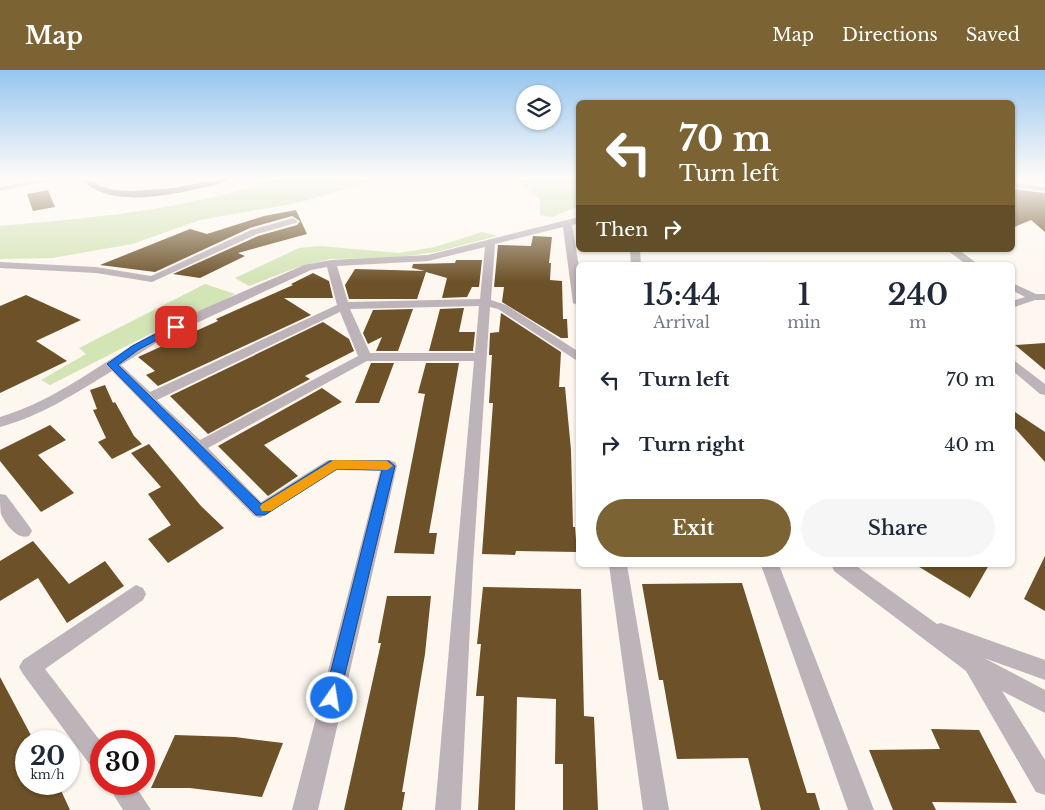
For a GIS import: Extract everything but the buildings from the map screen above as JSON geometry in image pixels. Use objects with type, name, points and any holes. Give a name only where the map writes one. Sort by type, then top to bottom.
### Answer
[{"type":"street","points":[[0,265],[96,270],[152,279],[254,232],[293,221]]},
{"type":"street","points":[[0,422],[23,414],[68,392],[160,335],[308,267],[331,263],[428,258],[576,221]]},
{"type":"street","points":[[567,223],[576,283]]},
{"type":"street","points":[[448,810],[490,242]]},
{"type":"street","points":[[955,252],[970,262]]},
{"type":"street","points":[[331,263],[343,306],[365,357]]},
{"type":"street","points":[[1015,287],[1040,297]]},
{"type":"street","points":[[1015,304],[1040,297]]},
{"type":"street","points":[[147,399],[343,306],[486,302],[502,307],[576,356]]},
{"type":"street","points":[[198,446],[365,357],[480,357]]},
{"type":"street","points":[[112,364],[198,446],[260,511],[334,464],[389,466],[305,810]]},
{"type":"street","points":[[1015,365],[1045,390]]},
{"type":"street","points":[[0,500],[23,531]]},
{"type":"street","points":[[618,567],[656,810]]},
{"type":"street","points":[[771,567],[861,810]]},
{"type":"street","points":[[844,567],[974,663],[1045,702]]},
{"type":"street","points":[[90,746],[30,667],[136,594]]},
{"type":"street","points":[[924,626],[1045,670]]},
{"type":"street","points":[[974,663],[1045,783]]},
{"type":"street","points":[[127,795],[138,810]]},
{"type":"green space","points":[[122,214],[236,214],[200,220],[132,244],[52,258],[0,259],[0,226]]},
{"type":"green space","points":[[540,214],[561,214],[552,217]]},
{"type":"green space","points":[[482,232],[497,236],[436,252],[393,258],[330,259],[298,267],[249,286],[235,278],[299,248],[320,246],[399,253],[435,247]]},
{"type":"green space","points":[[205,284],[235,294],[158,330],[50,385],[41,380],[86,354],[79,348]]},
{"type":"slow traffic","points":[[267,507],[334,464],[387,466]]},
{"type":"route","points":[[176,327],[135,348],[112,364],[198,446],[260,511],[334,464],[389,466],[332,698]]}]
